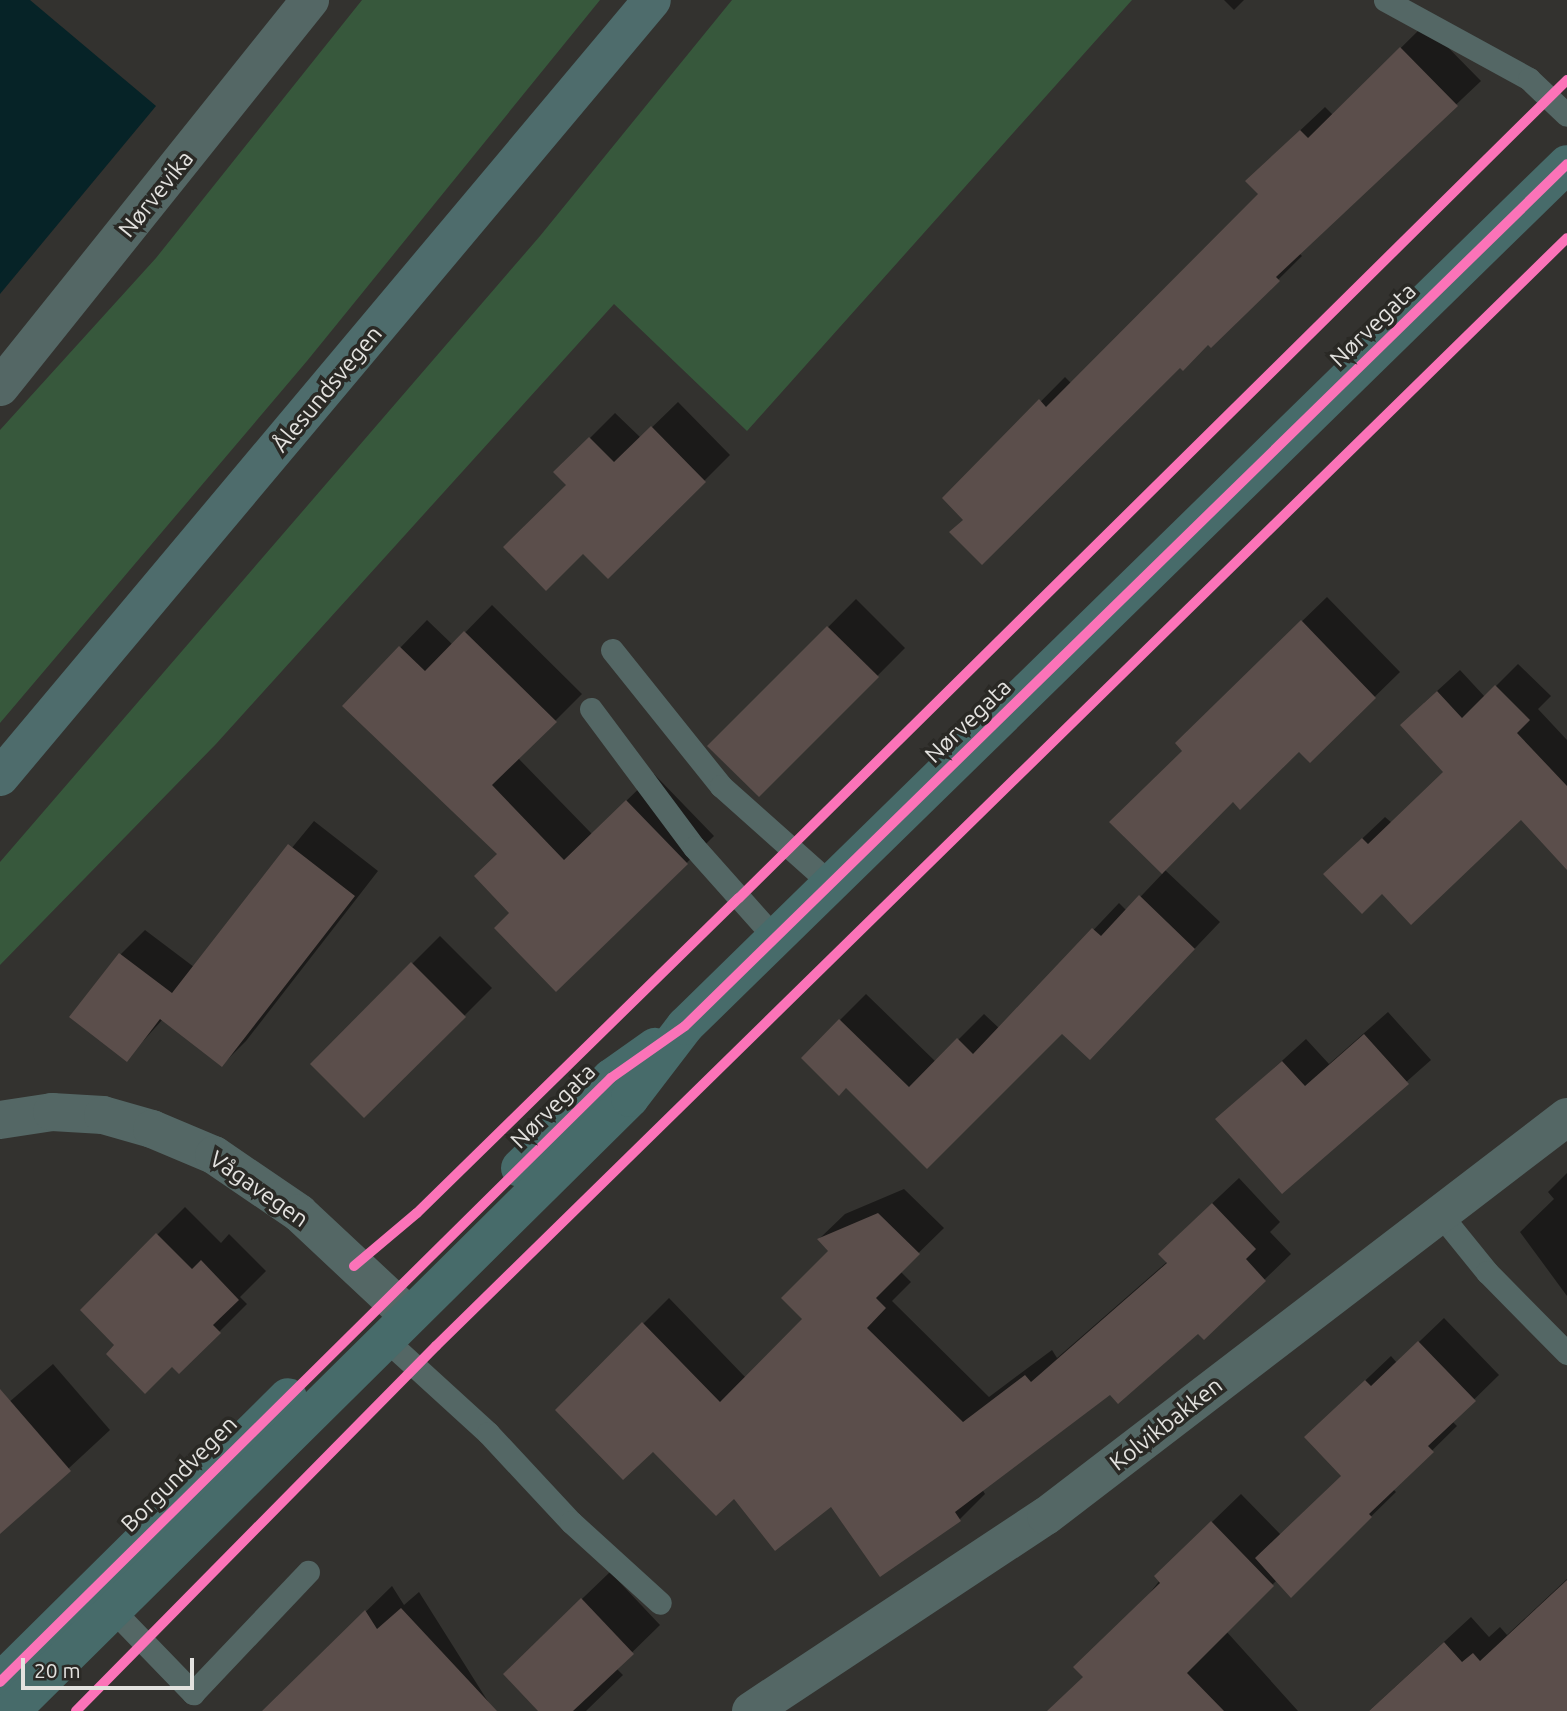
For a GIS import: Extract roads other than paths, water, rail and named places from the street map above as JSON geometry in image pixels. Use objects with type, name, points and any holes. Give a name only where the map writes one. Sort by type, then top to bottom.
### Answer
[{"type":"highway","name":"Ålesundsvegen","points":[[0,777],[652,0]]},
{"type":"main road","name":"Nørvegata","points":[[394,1317],[630,1098],[685,1026],[1567,164]]},
{"type":"main road","points":[[0,1682],[103,1600],[394,1317]]},
{"type":"main road","points":[[11,1711],[103,1600]]},
{"type":"street","name":"Nørvevika","points":[[0,387],[310,0]]},
{"type":"street","name":"Vågavegen","points":[[0,1119],[52,1112],[103,1115],[152,1129],[214,1155],[299,1213],[394,1317]]},
{"type":"street","name":"Kolvikbakken","points":[[751,1711],[1046,1516],[1567,1117]]},
{"type":"lane","points":[[1385,0],[1529,79],[1567,115]]},
{"type":"lane","points":[[612,650],[721,786],[831,884]]},
{"type":"lane","points":[[591,709],[694,847],[776,939]]},
{"type":"lane","points":[[1440,1214],[1487,1272],[1567,1353]]},
{"type":"lane","points":[[394,1317],[488,1433],[571,1522],[660,1603]]},
{"type":"lane","points":[[103,1600],[193,1693],[308,1572]]},
{"type":"water","points":[[0,0],[30,0],[156,106],[0,294]]}]
